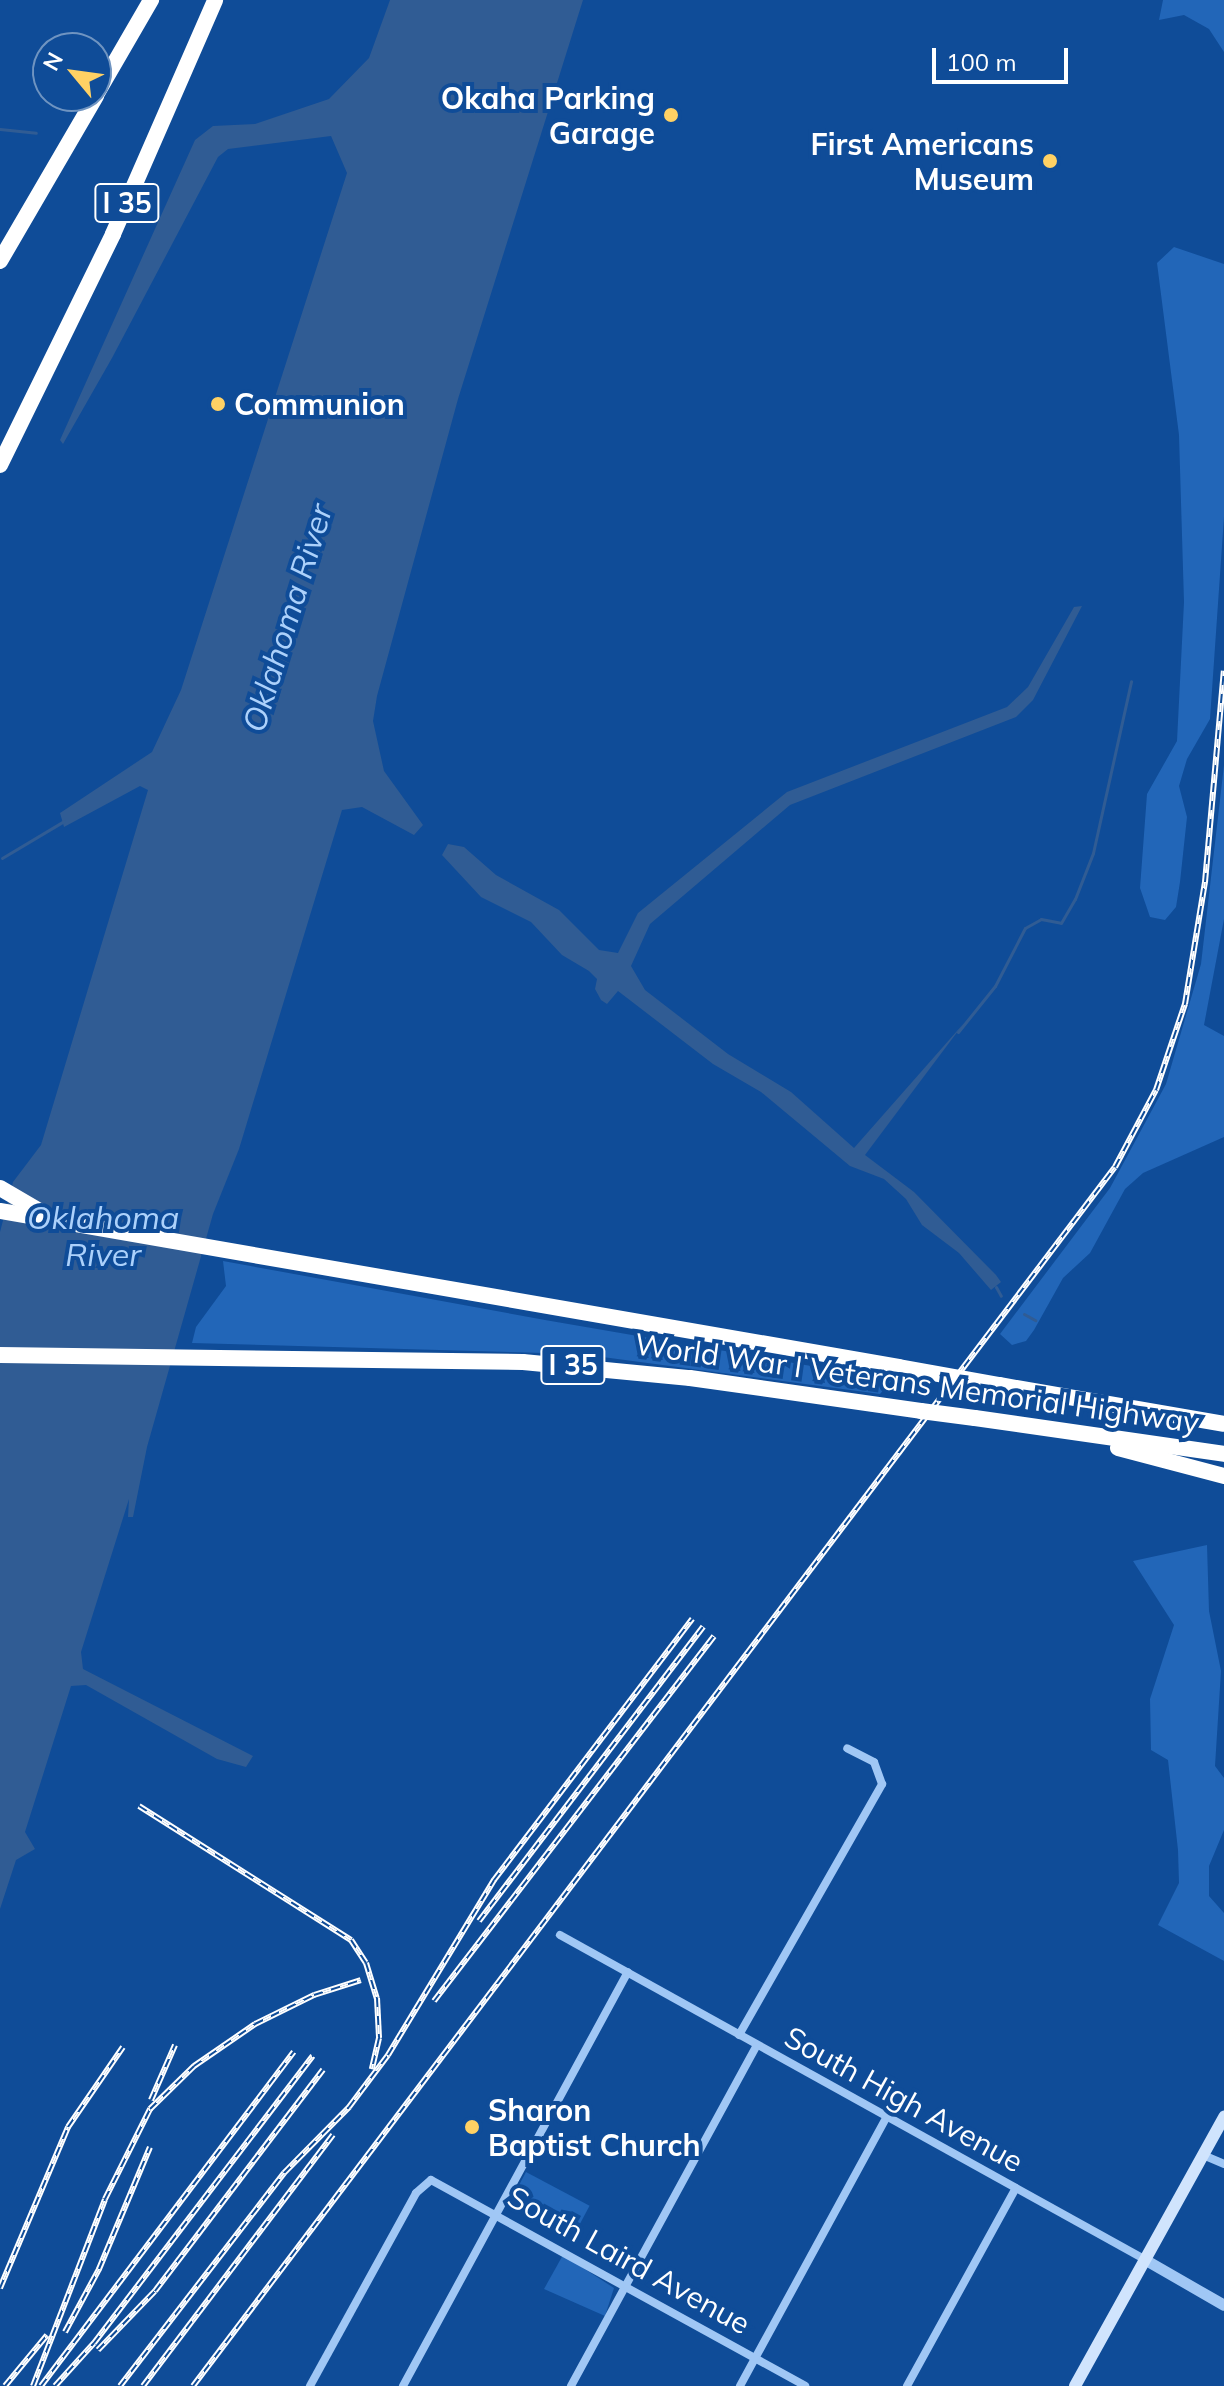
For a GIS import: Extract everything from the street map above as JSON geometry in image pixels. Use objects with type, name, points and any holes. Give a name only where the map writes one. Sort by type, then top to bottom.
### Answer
[{"type":"highway","name":"I 35","points":[[112,68],[151,0]]},
{"type":"highway","name":"I 35","points":[[0,465],[107,247],[215,0]]},
{"type":"highway","name":"I 35","points":[[0,261],[87,112]]},
{"type":"highway","name":"I 35","points":[[0,1188],[60,1222]]},
{"type":"highway","name":"World War I Veterans Memorial Highway","points":[[0,1211],[1224,1424]]},
{"type":"highway","name":"I 35","points":[[0,1348],[27,1353]]},
{"type":"highway","name":"World War I Veterans Memorial Highway","points":[[27,1353],[572,1365],[1224,1454]]},
{"type":"highway","points":[[0,1355],[27,1353]]},
{"type":"highway","points":[[1051,1429],[1224,1476]]},
{"type":"main road","points":[[1075,2386],[1222,2123]]},
{"type":"street","points":[[739,2035],[882,1784],[874,1762],[847,1748]]},
{"type":"street","name":"South High Avenue","points":[[560,1935],[1224,2305]]},
{"type":"street","points":[[403,2386],[628,1972]]},
{"type":"street","points":[[571,2386],[757,2045]]},
{"type":"street","points":[[740,2386],[887,2116]]},
{"type":"street","points":[[1203,2155],[1224,2164]]},
{"type":"street","name":"South Laird Avenue","points":[[310,2386],[416,2193],[429,2181],[497,2214],[805,2386]]},
{"type":"street","points":[[907,2386],[1016,2188]]},
{"type":"shaded area","points":[[1163,0],[1224,0],[1224,52],[1209,29],[1184,15],[1159,20]]},
{"type":"shaded area","points":[[1174,247],[1224,264],[1224,517],[1210,719],[1187,759],[1179,786],[1187,817],[1176,907],[1165,920],[1150,917],[1140,888],[1147,794],[1177,741],[1184,602],[1179,435],[1157,263]]},
{"type":"shaded area","points":[[1224,765],[1224,919],[1204,1025],[1224,1036],[1224,1137],[1143,1173],[1125,1189],[1090,1253],[1063,1278],[1026,1341],[1012,1345],[1000,1334],[1110,1188],[1166,1084],[1201,964]]},
{"type":"shaded area","points":[[223,1261],[892,1380],[880,1394],[580,1354],[192,1343],[196,1327],[226,1286]]},
{"type":"shaded area","points":[[1207,1545],[1209,1611],[1221,1671],[1215,1766],[1224,1778],[1224,1830],[1209,1866],[1209,1896],[1224,1913],[1224,1961],[1158,1925],[1179,1883],[1178,1850],[1168,1760],[1151,1750],[1150,1699],[1174,1625],[1133,1561]]},
{"type":"shaded area","points":[[526,2172],[590,2206],[580,2224],[516,2191]]},
{"type":"shaded area","points":[[563,2255],[614,2288],[605,2316],[544,2289]]},
{"type":"water","name":"Oklahoma River","points":[[390,0],[583,0],[458,399],[377,696],[373,721],[384,771],[423,825],[414,835],[362,807],[342,810],[239,1149],[213,1214],[147,1447],[133,1517],[128,1517],[129,1499],[81,1652],[83,1669],[253,1756],[246,1767],[217,1759],[86,1685],[71,1686],[25,1832],[35,1849],[16,1860],[0,1909],[0,1232],[13,1182],[41,1145],[148,790],[140,786],[64,827],[60,813],[152,752],[181,690],[347,173],[331,136],[228,149],[218,157],[112,358],[63,444],[60,440],[195,140],[213,126],[255,124],[329,99],[369,58]]},
{"type":"water","points":[[1082,606],[1033,700],[1016,717],[790,805],[650,924],[631,966],[645,990],[728,1054],[791,1092],[854,1148],[964,1023],[865,1155],[914,1192],[996,1275],[1001,1282],[991,1290],[959,1253],[922,1225],[906,1199],[884,1179],[850,1166],[761,1092],[713,1064],[618,991],[607,1004],[601,1000],[595,989],[597,979],[589,971],[562,955],[531,922],[481,897],[442,855],[448,844],[464,847],[496,875],[559,910],[599,950],[618,953],[638,913],[787,792],[1007,707],[1028,687],[1074,607]]},
{"type":"waterway","points":[[0,129],[36,133]]},
{"type":"waterway","points":[[958,1032],[995,986],[1025,928],[1041,919],[1061,923],[1075,899],[1093,853],[1131,681]]},
{"type":"waterway","points":[[2,858],[64,821]]},
{"type":"waterway","points":[[996,1287],[1001,1296]]},
{"type":"waterway","points":[[1024,1314],[1035,1320]]},
{"type":"railway","points":[[193,2386],[1115,1167],[1156,1090],[1185,1004],[1205,882],[1224,671]]},
{"type":"railway","points":[[120,2386],[284,2173],[349,2107],[388,2055],[494,1880],[692,1619]]},
{"type":"railway","points":[[479,1921],[703,1627]]},
{"type":"railway","points":[[434,2001],[714,1636]]},
{"type":"railway","points":[[139,1806],[351,1940],[366,1963],[377,1998],[379,2038],[372,2069]]},
{"type":"railway","points":[[33,2386],[105,2199],[150,2109],[194,2066],[255,2024],[314,1995],[361,1980]]},
{"type":"railway","points":[[151,2100],[175,2045]]},
{"type":"railway","points":[[0,2288],[68,2127],[123,2047]]},
{"type":"railway","points":[[41,2386],[294,2052]]},
{"type":"railway","points":[[55,2386],[94,2343],[313,2056]]},
{"type":"railway","points":[[98,2350],[155,2291],[323,2070]]},
{"type":"railway","points":[[143,2386],[333,2135]]},
{"type":"railway","points":[[65,2332],[99,2269],[150,2147]]},
{"type":"railway","points":[[5,2386],[47,2335]]},
{"type":"place","name":"Okaha Parking Garage","points":[[671,115]]},
{"type":"place","name":"First Americans Museum","points":[[1050,161]]},
{"type":"place","name":"Communion","points":[[218,404]]},
{"type":"place","name":"Sharon Baptist Church","points":[[472,2127]]}]
